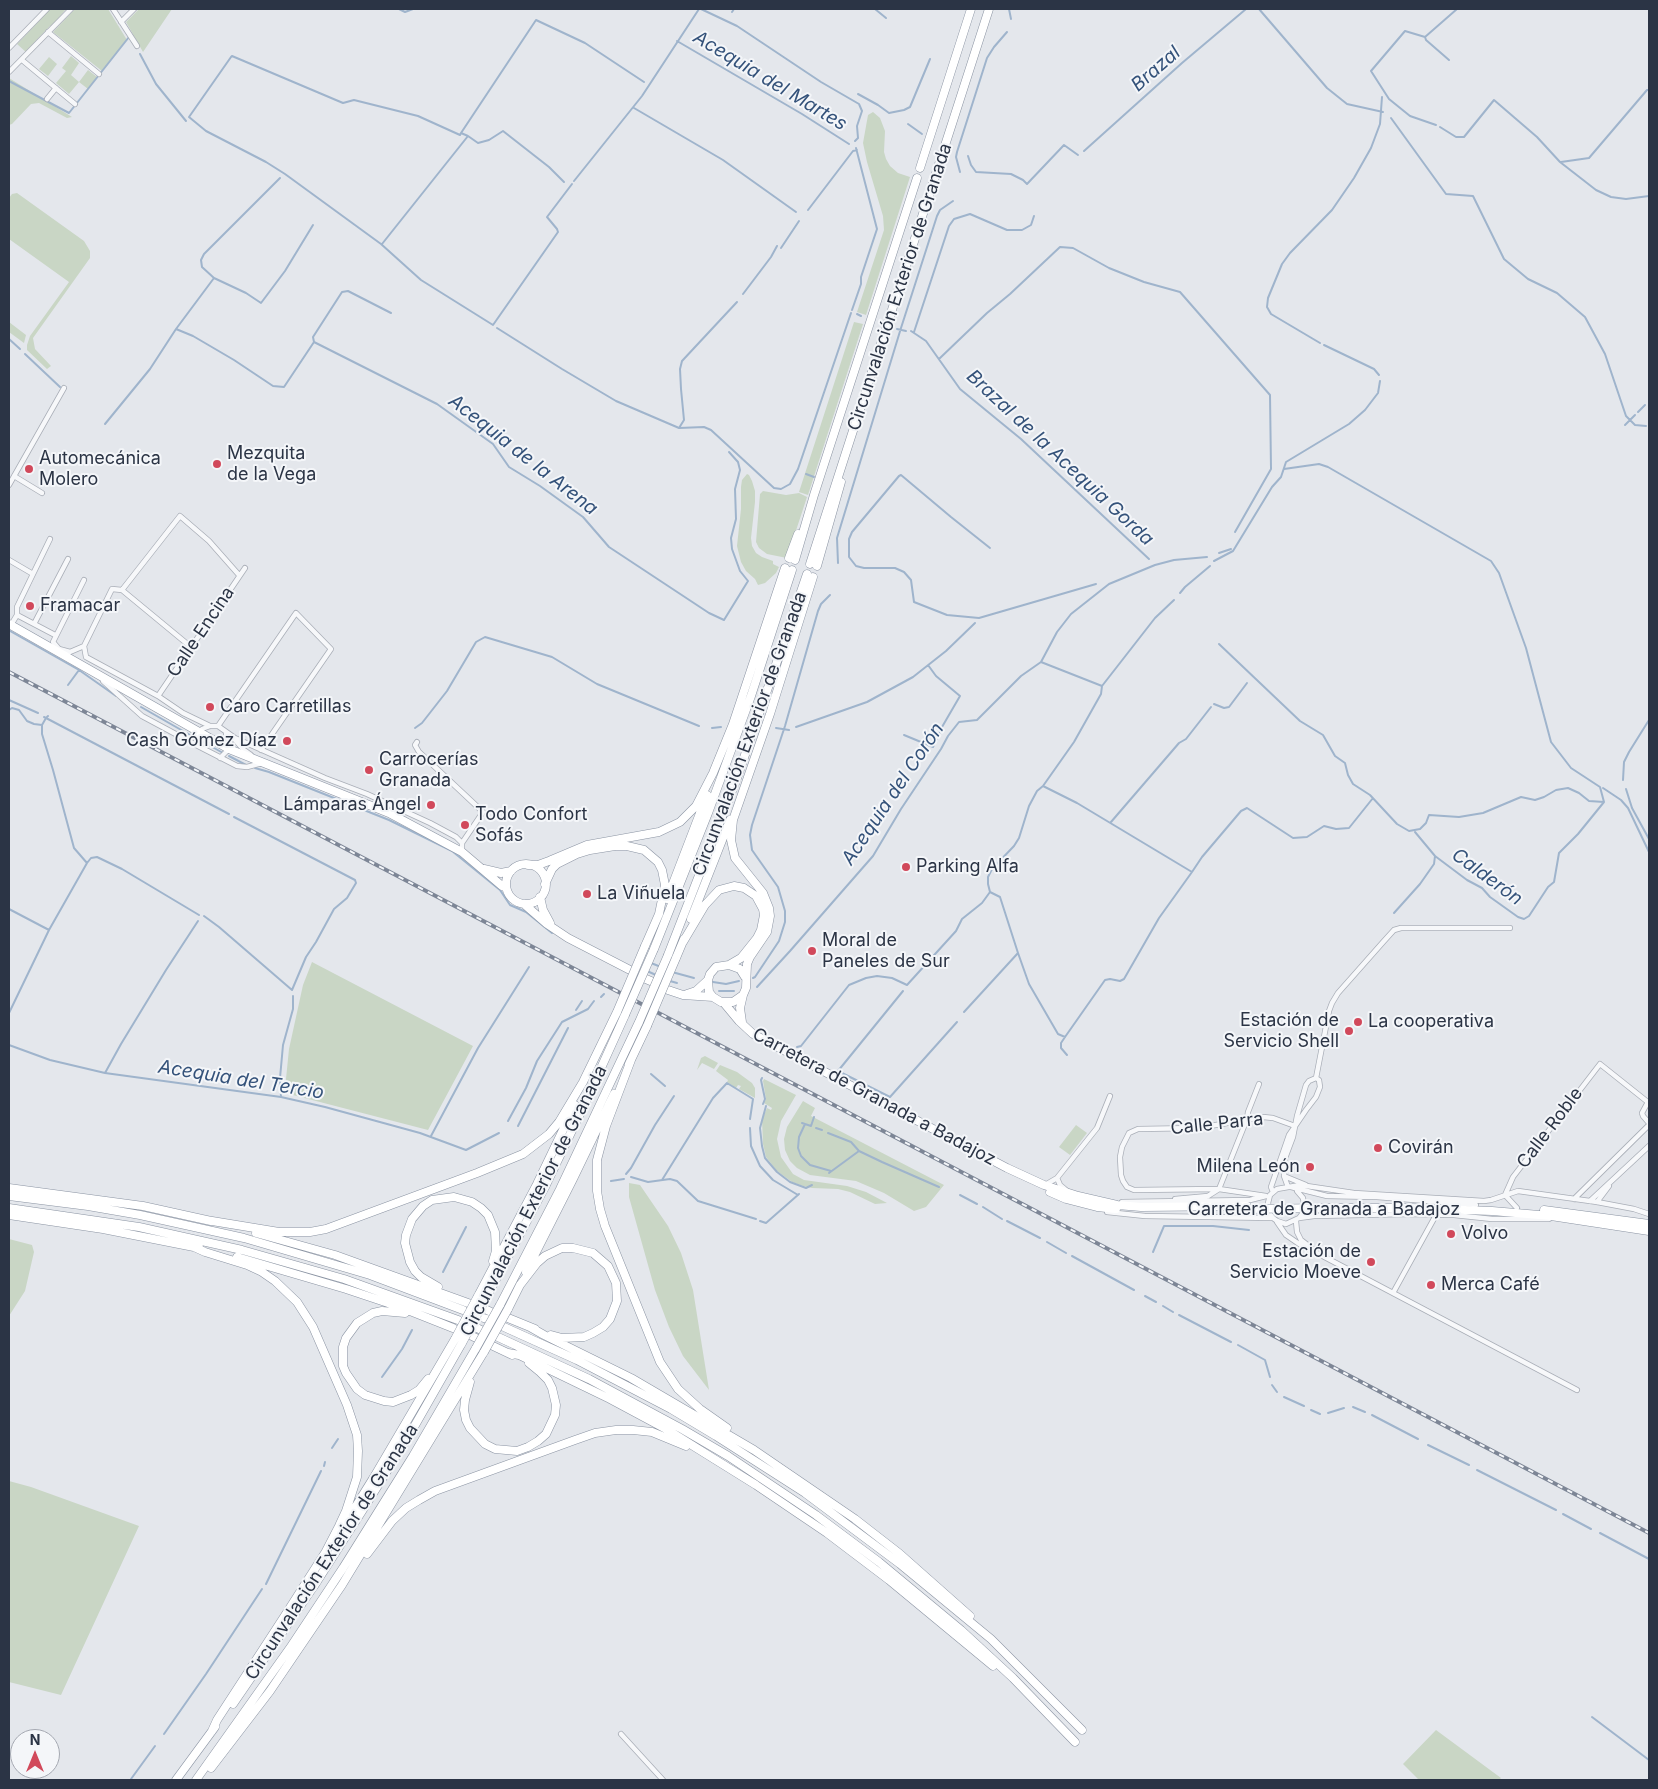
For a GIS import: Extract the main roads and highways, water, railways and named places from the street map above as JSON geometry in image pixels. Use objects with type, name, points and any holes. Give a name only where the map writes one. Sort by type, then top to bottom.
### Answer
[{"type":"highway","name":"Circunvalación Exterior de Granada","points":[[920,168],[970,9]]},
{"type":"highway","name":"Circunvalación Exterior de Granada","points":[[813,565],[845,469],[845,458],[989,9]]},
{"type":"highway","name":"Circunvalación Exterior de Granada","points":[[792,559],[916,178]]},
{"type":"highway","name":"Circunvalación Exterior de Granada","points":[[176,1780],[252,1677],[330,1561],[410,1434],[458,1341],[544,1187],[625,1016],[708,813],[751,696],[788,569],[714,773]]},
{"type":"highway","name":"Circunvalación Exterior de Granada","points":[[196,1780],[316,1610],[413,1456],[500,1305],[564,1182],[639,1022],[668,955],[738,778],[810,575],[770,714],[739,800]]},
{"type":"highway","points":[[10,625],[198,733],[262,763],[389,814],[462,852],[502,886],[506,887],[512,898],[524,904],[548,924],[592,952],[630,970]]},
{"type":"highway","points":[[482,868],[491,872],[511,871],[521,865],[549,861],[586,844],[644,836],[670,828],[680,822],[696,806],[714,773]]},
{"type":"highway","points":[[659,914],[687,848],[714,773]]},
{"type":"highway","points":[[739,800],[683,942],[606,1126],[597,1160],[597,1190],[605,1226],[652,1345],[668,1376],[688,1400],[745,1441],[754,1450]]},
{"type":"highway","points":[[668,990],[682,995],[713,997],[724,1003],[734,1002],[743,995],[746,988],[747,964],[767,932],[770,916],[763,893],[741,867],[732,850],[732,831],[739,800]]},
{"type":"highway","points":[[206,1220],[279,1232],[326,1230],[523,1154],[537,1144],[560,1122],[604,1041],[659,914],[665,886],[662,870],[651,854],[635,847],[608,846],[576,854],[558,864],[552,869],[540,897],[530,904],[524,904]]},
{"type":"highway","points":[[528,865],[542,873],[545,884]]},
{"type":"highway","points":[[506,887],[511,871]]},
{"type":"highway","points":[[683,942],[704,905],[719,890],[734,886],[744,888],[756,896],[763,908],[764,922],[757,938],[746,953],[729,964],[716,967],[710,974],[708,986],[713,997]]},
{"type":"highway","points":[[540,897],[543,910],[553,926]]},
{"type":"highway","points":[[729,964],[740,969],[745,977]]},
{"type":"highway","points":[[682,995],[696,991],[708,980]]},
{"type":"highway","name":"Carretera de Granada a Badajoz","points":[[742,1024],[740,1008],[743,995]]},
{"type":"highway","name":"Carretera de Granada a Badajoz","points":[[724,1003],[753,1034],[1007,1168],[1044,1185],[1096,1204]]},
{"type":"highway","points":[[486,1282],[537,1184],[602,1050],[604,1041]]},
{"type":"highway","points":[[202,1780],[270,1691],[342,1585],[475,1368],[520,1286],[632,1060]]},
{"type":"highway","name":"Carretera de Granada a Badajoz","points":[[1007,1168],[1018,1176],[1066,1199],[1084,1204],[1141,1207],[1247,1208],[1476,1205],[1619,1219],[1649,1224]]},
{"type":"highway","points":[[9,1188],[143,1206],[206,1220],[335,1255],[450,1296]]},
{"type":"highway","points":[[1056,1189],[1060,1193],[1077,1199],[1084,1204]]},
{"type":"highway","points":[[9,1196],[140,1215],[244,1238],[370,1275],[465,1306],[415,1271],[407,1253],[406,1235],[412,1219],[423,1206],[432,1200],[454,1197],[463,1198],[476,1205],[488,1215],[497,1241],[496,1251],[482,1298]]},
{"type":"highway","name":"Carretera de Granada a Badajoz","points":[[1325,1206],[1492,1211],[1551,1216],[1649,1231]]},
{"type":"highway","points":[[9,1208],[139,1227],[242,1250],[344,1279],[458,1320]]},
{"type":"highway","points":[[9,1215],[103,1229],[194,1247],[274,1267],[346,1289],[453,1328]]},
{"type":"highway","points":[[194,1247],[262,1272],[297,1302],[313,1328],[347,1404],[356,1435],[358,1451],[357,1477],[346,1511],[324,1553],[217,1720],[212,1731]]},
{"type":"highway","points":[[508,1318],[562,1338],[584,1337],[603,1327],[614,1310],[617,1301],[616,1283],[608,1266],[601,1258],[584,1249],[562,1248],[545,1256],[537,1263],[520,1286]]},
{"type":"highway","points":[[424,1316],[382,1310],[364,1317],[350,1330],[346,1338],[342,1357],[346,1374],[356,1389],[378,1400],[393,1402],[411,1395],[419,1390],[458,1341]]},
{"type":"highway","points":[[504,1327],[577,1360],[632,1388],[716,1436],[805,1493],[869,1540],[991,1639],[1082,1730]]},
{"type":"highway","points":[[530,1327],[646,1386],[754,1450],[811,1487],[900,1554],[985,1629],[991,1639]]},
{"type":"highway","points":[[498,1337],[573,1371],[636,1404],[720,1452],[848,1538],[981,1648],[1075,1742]]},
{"type":"highway","points":[[475,1368],[467,1388],[465,1400],[466,1420],[470,1428],[485,1444],[495,1449],[517,1451],[528,1447],[542,1438],[551,1425],[555,1410],[554,1396],[548,1380],[532,1366],[493,1346]]},
{"type":"highway","points":[[508,1353],[519,1355],[568,1378],[666,1428],[749,1480],[764,1492]]},
{"type":"highway","points":[[324,1553],[374,1477],[442,1362]]},
{"type":"highway","points":[[342,1585],[351,1576],[392,1521],[418,1500],[443,1488],[596,1433],[616,1430],[652,1432],[686,1446],[764,1492],[826,1533],[889,1580],[1011,1681],[1021,1687]]},
{"type":"waterway","points":[[399,9],[405,12],[413,9]]},
{"type":"waterway","name":"Acequia del Martes","points":[[574,181],[642,96],[699,9]]},
{"type":"waterway","name":"Acequia del Martes","points":[[701,9],[737,26],[821,82],[859,104],[862,111],[857,126],[858,138],[855,141]]},
{"type":"waterway","points":[[875,9],[886,18]]},
{"type":"waterway","points":[[1009,9],[1011,19]]},
{"type":"waterway","name":"Brazal","points":[[1084,151],[1182,63],[1246,9]]},
{"type":"waterway","points":[[1259,9],[1327,88],[1347,104],[1383,112]]},
{"type":"waterway","points":[[1436,125],[1410,116],[1389,99],[1371,71],[1405,31],[1425,37],[1457,9]]},
{"type":"waterway","name":"Acequia del Martes","points":[[461,133],[536,20],[585,43],[644,82]]},
{"type":"waterway","points":[[960,172],[956,157],[957,152],[987,58],[1007,32]]},
{"type":"waterway","points":[[9,81],[69,113],[129,37]]},
{"type":"waterway","points":[[1425,37],[1449,60]]},
{"type":"waterway","name":"Acequia del Martes","points":[[677,41],[802,114],[849,144]]},
{"type":"waterway","name":"Acequia del Martes","points":[[140,54],[156,84],[186,121]]},
{"type":"waterway","points":[[564,182],[549,167],[503,131],[489,140],[478,143],[468,136],[461,133],[460,135],[418,116],[354,100],[343,103],[232,56],[189,117],[206,131],[285,174],[381,244],[421,280],[493,325],[558,232],[547,217],[572,184]]},
{"type":"waterway","points":[[858,94],[889,113],[904,110],[910,107],[930,59]]},
{"type":"waterway","points":[[1561,162],[1589,158],[1649,90]]},
{"type":"waterway","points":[[1320,343],[1271,314],[1267,307],[1268,298],[1282,264],[1290,253],[1332,210],[1354,178],[1371,148],[1380,124],[1382,97]]},
{"type":"waterway","points":[[1440,127],[1456,137],[1464,137],[1494,100],[1537,137],[1560,162],[1596,190],[1611,197],[1626,199],[1649,196]]},
{"type":"waterway","name":"Acequia del Martes","points":[[634,108],[723,160],[796,212]]},
{"type":"waterway","points":[[1391,118],[1446,194],[1473,196],[1504,259],[1528,279],[1557,293],[1585,317],[1605,354],[1626,416],[1635,425],[1646,426]]},
{"type":"waterway","points":[[908,124],[922,134]]},
{"type":"waterway","points":[[382,244],[468,136]]},
{"type":"waterway","name":"Brazal","points":[[968,156],[976,172],[1011,174],[1027,184],[1064,145],[1078,155]]},
{"type":"waterway","name":"Acequia del Martes","points":[[852,310],[877,229],[856,148]]},
{"type":"waterway","name":"Acequia del Martes","points":[[808,210],[853,151],[857,150]]},
{"type":"waterway","points":[[105,424],[150,369],[176,329],[214,278],[202,267],[201,260],[204,254],[280,178]]},
{"type":"waterway","points":[[838,563],[837,538],[901,328],[937,216],[940,210],[953,201]]},
{"type":"waterway","points":[[914,332],[949,226],[954,219],[970,214],[1007,230],[1022,230],[1031,225],[1034,216]]},
{"type":"waterway","points":[[781,248],[799,221]]},
{"type":"waterway","points":[[214,278],[246,293],[261,303],[285,271],[313,225]]},
{"type":"waterway","points":[[743,294],[777,246]]},
{"type":"waterway","points":[[939,359],[1060,247],[1073,248],[1109,268],[1144,282],[1180,292],[1270,395],[1271,469],[1235,532]]},
{"type":"waterway","points":[[314,342],[313,337],[342,292],[348,291],[391,313]]},
{"type":"waterway","points":[[679,428],[684,420],[680,369],[682,361],[737,302]]},
{"type":"waterway","points":[[497,328],[616,401],[679,428],[704,427],[711,430],[774,488],[781,489],[790,484],[798,469],[851,313]]},
{"type":"waterway","points":[[857,314],[861,316]]},
{"type":"waterway","name":"Acequia de la Arena","points":[[176,329],[193,336],[234,360],[273,386],[284,387],[314,342],[437,404],[493,444],[509,467],[540,486],[583,517],[609,547],[709,613],[724,620],[748,581],[740,571],[732,549],[731,538],[736,519],[735,489],[740,470],[738,462],[729,452]]},
{"type":"waterway","points":[[897,329],[906,331]]},
{"type":"waterway","name":"Brazal de la Acequia Gorda","points":[[911,331],[926,341],[960,389],[1021,439],[1149,559]]},
{"type":"waterway","points":[[9,339],[20,349]]},
{"type":"waterway","points":[[1324,345],[1374,369],[1379,375]]},
{"type":"waterway","points":[[25,354],[60,387]]},
{"type":"waterway","points":[[1214,561],[1233,551],[1272,487],[1281,477],[1286,462],[1349,424],[1365,410],[1378,393],[1380,381]]},
{"type":"waterway","points":[[1638,412],[1645,405]]},
{"type":"waterway","points":[[1625,425],[1635,415]]},
{"type":"waterway","name":"Calderón","points":[[1284,469],[1319,464],[1328,467],[1491,561],[1499,573],[1526,648],[1551,742],[1571,768],[1600,787],[1604,802],[1578,834],[1559,853],[1554,882],[1548,887],[1529,916],[1524,919],[1518,917],[1490,897],[1482,888],[1467,880],[1435,856],[1434,864],[1420,884],[1394,913]]},
{"type":"waterway","points":[[806,474],[814,477]]},
{"type":"waterway","points":[[990,548],[901,475],[852,532],[849,539],[849,557],[856,566],[864,568],[895,568],[904,572],[911,580],[914,602],[947,615],[979,618],[1096,584]]},
{"type":"waterway","name":"Brazal de la Acequia Gorda","points":[[1219,553],[1231,549]]},
{"type":"waterway","name":"Brazal de la Acequia Gorda","points":[[1155,565],[1174,560],[1207,557]]},
{"type":"waterway","points":[[1041,662],[1057,632],[1071,614],[1109,584],[1155,565]]},
{"type":"waterway","points":[[1180,593],[1210,566]]},
{"type":"waterway","points":[[753,978],[779,941],[785,922],[785,911],[778,887],[752,850],[750,835],[752,825],[785,726],[818,611],[821,604],[830,595]]},
{"type":"waterway","points":[[797,1047],[801,1046],[849,985],[877,976],[892,978],[907,985],[956,931],[962,919],[982,903],[990,892],[988,877],[992,869],[1019,838],[1029,806],[1037,791],[1043,786],[1074,742],[1101,694],[1102,686],[1155,618],[1174,600]]},
{"type":"waterway","points":[[796,727],[867,702],[913,677],[946,651],[975,623]]},
{"type":"waterway","points":[[10,631],[79,670],[116,696]]},
{"type":"waterway","points":[[415,728],[422,723],[447,691],[476,642],[485,637],[552,657],[597,684],[699,726]]},
{"type":"waterway","points":[[1219,644],[1300,721],[1323,735],[1335,756],[1345,763],[1353,784],[1370,795],[1397,824],[1409,831],[1420,829],[1426,823],[1429,815],[1459,817],[1483,813],[1521,797],[1535,800],[1556,790],[1568,788],[1579,793],[1589,801],[1604,802]]},
{"type":"waterway","name":"Acequia del Corón","points":[[757,987],[873,856],[901,809],[959,722],[977,720],[1021,676],[1041,662],[1102,686]]},
{"type":"waterway","points":[[904,735],[933,747],[960,696],[936,676],[928,665]]},
{"type":"waterway","points":[[68,685],[79,670]]},
{"type":"waterway","points":[[1214,704],[1224,708],[1229,707],[1247,683]]},
{"type":"waterway","points":[[9,700],[38,713]]},
{"type":"waterway","points":[[141,707],[190,735]]},
{"type":"waterway","points":[[1111,822],[1179,743],[1186,739],[1211,707]]},
{"type":"waterway","points":[[9,710],[12,708],[19,710],[27,721],[34,724],[42,725],[46,718],[229,814]]},
{"type":"waterway","points":[[44,717],[48,716]]},
{"type":"waterway","points":[[1623,780],[1624,762],[1649,720]]},
{"type":"waterway","points":[[42,725],[42,734],[74,848],[87,863],[49,930]]},
{"type":"waterway","points":[[712,728],[721,727]]},
{"type":"waterway","points":[[776,728],[789,730]]},
{"type":"waterway","points":[[200,740],[223,753]]},
{"type":"waterway","points":[[229,756],[246,765]]},
{"type":"waterway","points":[[255,768],[389,820],[452,851],[500,890],[510,905],[526,912],[552,933]]},
{"type":"waterway","points":[[1043,786],[1077,803],[1192,872],[1202,857],[1241,811],[1247,808],[1293,838],[1307,837],[1324,826],[1336,829],[1349,828],[1373,798]]},
{"type":"waterway","points":[[1603,788],[1621,800],[1628,808],[1649,852]]},
{"type":"waterway","points":[[1626,789],[1632,808],[1649,839]]},
{"type":"waterway","points":[[204,916],[292,990],[306,957],[334,909],[347,898],[356,883],[355,880],[234,817]]},
{"type":"waterway","points":[[1415,832],[1435,856]]},
{"type":"waterway","points":[[87,863],[91,858],[97,857],[122,869],[199,915]]},
{"type":"waterway","points":[[1067,1055],[1061,1048],[1061,1043],[1065,1037],[1105,980],[1120,981],[1124,979],[1159,918],[1192,872]]},
{"type":"waterway","points":[[964,1012],[1018,953],[1000,897],[990,892]]},
{"type":"waterway","points":[[9,909],[49,930],[9,1013]]},
{"type":"waterway","points":[[105,1073],[166,970],[198,921]]},
{"type":"waterway","points":[[1018,953],[1029,984],[1058,1034],[1065,1037]]},
{"type":"waterway","points":[[651,963],[661,967]]},
{"type":"waterway","points":[[431,1136],[478,1048],[529,967]]},
{"type":"waterway","name":"Acequia del Corón","points":[[647,971],[656,975]]},
{"type":"waterway","points":[[672,972],[694,978]]},
{"type":"waterway","name":"Acequia del Corón","points":[[670,981],[677,983]]},
{"type":"waterway","points":[[713,982],[726,984],[739,981]]},
{"type":"waterway","name":"Acequia del Corón","points":[[719,991],[734,991]]},
{"type":"waterway","points":[[903,991],[838,1071],[890,1097],[957,1022]]},
{"type":"waterway","name":"Acequia del Corón","points":[[601,997],[604,994]]},
{"type":"waterway","points":[[281,1097],[280,1078],[283,1045],[293,1009],[293,996]]},
{"type":"waterway","points":[[576,1010],[582,1001]]},
{"type":"waterway","name":"Acequia del Corón","points":[[508,1121],[526,1088],[537,1061],[562,1022],[588,1009],[594,1001]]},
{"type":"waterway","points":[[518,1126],[568,1028]]},
{"type":"waterway","name":"Acequia del Tercio","points":[[9,1045],[50,1060],[105,1073],[281,1097],[325,1107],[420,1133],[466,1150],[499,1133]]},
{"type":"waterway","points":[[651,1074],[665,1086]]},
{"type":"waterway","points":[[762,1078],[765,1099],[763,1104]]},
{"type":"waterway","points":[[662,1180],[713,1098],[727,1083],[753,1099],[750,1119]]},
{"type":"waterway","points":[[626,1174],[674,1096]]},
{"type":"waterway","points":[[766,1106],[760,1128],[765,1158],[777,1172],[790,1182],[806,1188],[812,1185]]},
{"type":"waterway","points":[[802,1123],[811,1126],[814,1117]]},
{"type":"waterway","points":[[805,1124],[799,1137],[798,1148],[801,1156],[810,1165],[831,1171]]},
{"type":"waterway","points":[[750,1128],[751,1146],[760,1166],[773,1180],[798,1195]]},
{"type":"waterway","points":[[816,1128],[822,1130]]},
{"type":"waterway","points":[[828,1133],[851,1142],[859,1151],[939,1187]]},
{"type":"waterway","points":[[829,1173],[859,1151]]},
{"type":"waterway","points":[[631,1177],[648,1182],[670,1179],[677,1181],[698,1201],[756,1219]]},
{"type":"waterway","points":[[611,1181],[624,1179]]},
{"type":"waterway","points":[[760,1221],[766,1223],[799,1194]]},
{"type":"waterway","points":[[960,1195],[977,1204]]},
{"type":"waterway","points":[[983,1207],[1002,1219]]},
{"type":"waterway","points":[[1007,1221],[1040,1238]]},
{"type":"waterway","points":[[1153,1252],[1164,1226],[1213,1226],[1249,1230]]},
{"type":"waterway","points":[[443,1272],[466,1227]]},
{"type":"waterway","points":[[1047,1242],[1066,1253]]},
{"type":"waterway","points":[[1072,1256],[1134,1290]]},
{"type":"waterway","points":[[1145,1296],[1156,1302]]},
{"type":"waterway","points":[[1163,1306],[1173,1312]]},
{"type":"waterway","points":[[1179,1315],[1231,1342]]},
{"type":"waterway","points":[[382,1377],[402,1349],[412,1330]]},
{"type":"waterway","points":[[1238,1345],[1265,1360],[1270,1377]]},
{"type":"waterway","points":[[1272,1385],[1277,1392]]},
{"type":"waterway","points":[[1284,1397],[1304,1406]]},
{"type":"waterway","points":[[1353,1407],[1365,1412]]},
{"type":"waterway","points":[[1328,1413],[1344,1408]]},
{"type":"waterway","points":[[1311,1410],[1320,1414]]},
{"type":"waterway","points":[[1372,1415],[1418,1439]]},
{"type":"waterway","points":[[332,1448],[338,1439]]},
{"type":"waterway","points":[[1428,1445],[1469,1465]]},
{"type":"waterway","points":[[324,1466],[325,1462]]},
{"type":"waterway","points":[[1477,1470],[1556,1510]]},
{"type":"waterway","points":[[266,1584],[321,1471]]},
{"type":"waterway","points":[[1563,1514],[1591,1529]]},
{"type":"waterway","points":[[1600,1533],[1649,1559]]},
{"type":"waterway","points":[[164,1734],[262,1589]]},
{"type":"waterway","points":[[1592,1717],[1649,1760]]},
{"type":"waterway","points":[[131,1779],[155,1746]]},
{"type":"railway","points":[[9,672],[1649,1533]]},
{"type":"place","name":"Mezquita de la Vega","points":[[217,464]]},
{"type":"place","name":"Automecánica Molero","points":[[29,469]]},
{"type":"place","name":"Framacar","points":[[30,606]]},
{"type":"place","name":"Caro Carretillas","points":[[210,707]]},
{"type":"place","name":"Cash Gómez Díaz","points":[[287,741]]},
{"type":"place","name":"Carrocerías Granada","points":[[369,770]]},
{"type":"place","name":"Lámparas Ángel","points":[[431,805]]},
{"type":"place","name":"Todo Confort Sofás","points":[[465,825]]},
{"type":"place","name":"Parking Alfa","points":[[906,867]]},
{"type":"place","name":"La Viñuela","points":[[587,894]]},
{"type":"place","name":"Moral de Paneles de Sur","points":[[812,951]]},
{"type":"place","name":"La cooperativa","points":[[1358,1022]]},
{"type":"place","name":"Estación de Servicio Shell","points":[[1349,1031]]},
{"type":"place","name":"Covirán","points":[[1378,1148]]},
{"type":"place","name":"Milena León","points":[[1310,1167]]},
{"type":"place","name":"Volvo","points":[[1451,1234]]},
{"type":"place","name":"Estación de Servicio Moeve","points":[[1371,1262]]},
{"type":"place","name":"Merca Café","points":[[1431,1285]]}]
